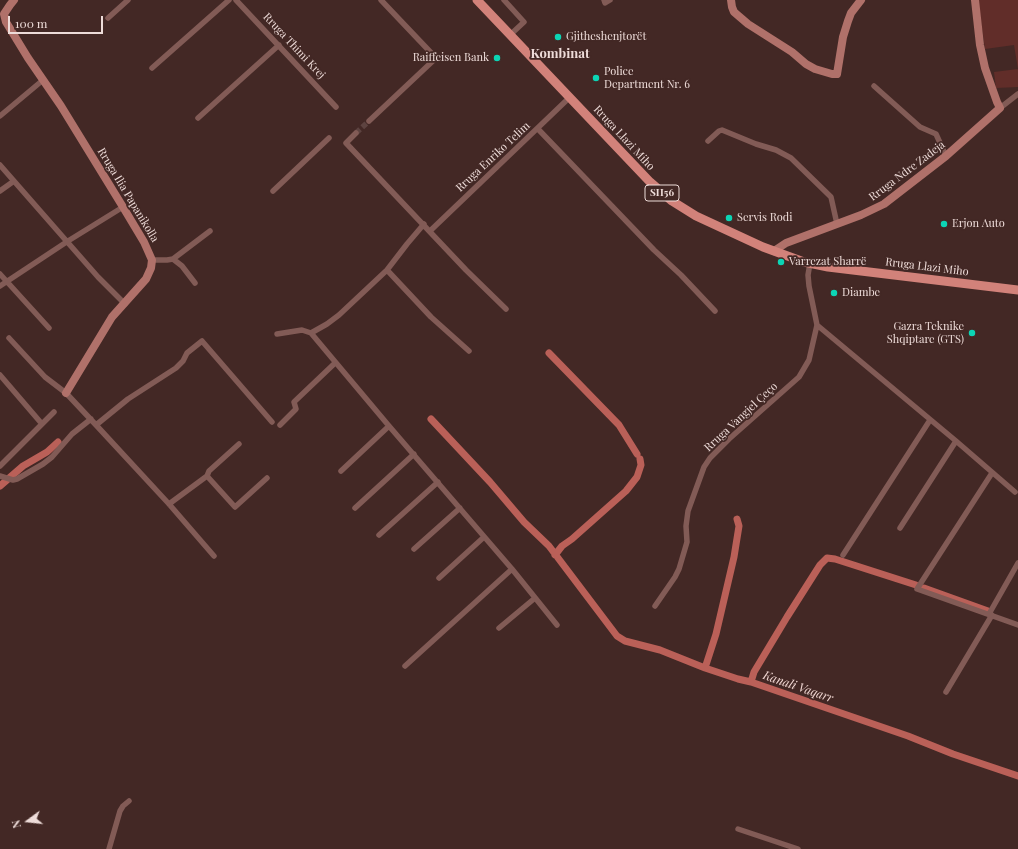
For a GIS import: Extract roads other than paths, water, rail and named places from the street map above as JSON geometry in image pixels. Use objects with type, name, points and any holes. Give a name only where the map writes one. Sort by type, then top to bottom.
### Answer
[{"type":"main road","name":"Rruga Llazi Miho","points":[[477,0],[650,182],[672,201],[709,224],[799,261],[810,264],[1018,290]]},
{"type":"street","points":[[2,16],[14,0]]},
{"type":"street","points":[[108,18],[128,0]]},
{"type":"street","points":[[152,68],[229,0]]},
{"type":"street","name":"Rruga Thimi Krej","points":[[236,0],[336,106]]},
{"type":"street","points":[[370,121],[436,58],[381,0]]},
{"type":"street","points":[[504,0],[524,22],[510,35]]},
{"type":"street","points":[[731,0],[734,12],[748,24],[792,52],[806,64],[815,69],[837,74],[843,37],[848,21],[851,13],[861,0]]},
{"type":"street","points":[[975,0],[980,45],[985,68],[1000,108]]},
{"type":"street","name":"Rruga Ilia Papanikolla","points":[[2,16],[61,106],[144,242],[152,260],[151,268],[146,279],[112,317],[66,393]]},
{"type":"street","points":[[198,118],[279,45]]},
{"type":"street","points":[[0,116],[43,80]]},
{"type":"street","points":[[874,86],[920,128],[936,134],[946,156]]},
{"type":"street","name":"Rruga Ndre Zadeja","points":[[774,251],[786,243],[869,212],[884,204],[946,156],[1018,94]]},
{"type":"street","name":"Rruga Enriko Telim","points":[[430,231],[570,98]]},
{"type":"street","points":[[538,129],[650,246],[681,275],[715,311]]},
{"type":"street","points":[[708,141],[719,130],[722,130],[756,144],[776,150],[791,158],[831,197],[837,224]]},
{"type":"street","points":[[356,133],[346,144],[424,224],[466,270],[506,309]]},
{"type":"street","points":[[273,191],[329,138]]},
{"type":"street","points":[[0,165],[98,277],[125,304]]},
{"type":"street","points":[[0,191],[14,182]]},
{"type":"street","points":[[0,286],[123,207]]},
{"type":"street","points":[[311,333],[339,315],[387,270],[424,224]]},
{"type":"street","points":[[152,260],[173,259],[210,232]]},
{"type":"street","points":[[173,259],[182,266],[195,283]]},
{"type":"street","name":"Rruga Vangjel Çeço","points":[[655,606],[679,569],[687,542],[686,526],[688,511],[704,467],[710,458],[729,439],[799,377],[809,360],[818,325],[809,286],[808,275],[810,264]]},
{"type":"street","points":[[387,270],[431,317],[469,351]]},
{"type":"street","points":[[0,274],[49,328]]},
{"type":"street","points":[[818,325],[956,441],[1014,492]]},
{"type":"street","points":[[277,334],[302,330],[311,333],[512,569],[557,625]]},
{"type":"street","points":[[9,338],[45,377],[66,393],[169,504],[214,556]]},
{"type":"street","points":[[96,425],[128,398],[176,368],[187,354],[202,341],[272,422]]},
{"type":"street","points":[[280,425],[296,409],[294,402],[335,363]]},
{"type":"street","points":[[0,375],[42,424]]},
{"type":"street","points":[[0,466],[54,412]]},
{"type":"street","points":[[0,476],[13,480],[43,464],[52,457],[72,434],[90,419]]},
{"type":"street","points":[[844,555],[930,420]]},
{"type":"street","points":[[341,470],[389,426]]},
{"type":"street","points":[[900,528],[956,441]]},
{"type":"street","points":[[169,504],[207,476],[209,471],[239,444]]},
{"type":"street","points":[[355,508],[414,454]]},
{"type":"street","points":[[992,473],[916,589],[1018,625]]},
{"type":"street","points":[[207,476],[236,507],[267,478]]},
{"type":"street","points":[[379,535],[438,482]]},
{"type":"street","points":[[414,549],[460,508]]},
{"type":"street","points":[[440,578],[484,537]]},
{"type":"street","points":[[946,692],[1018,563]]},
{"type":"street","points":[[405,666],[512,569]]},
{"type":"street","points":[[499,628],[536,598]]},
{"type":"street","points":[[109,849],[120,811],[129,801]]},
{"type":"street","points":[[738,829],[798,849]]},
{"type":"waterway","points":[[549,353],[619,425],[637,454]]},
{"type":"waterway","points":[[431,419],[490,482],[524,522],[549,546],[617,636],[625,641],[660,650],[705,668],[751,682]]},
{"type":"waterway","points":[[0,486],[23,466],[47,452],[58,442]]},
{"type":"waterway","points":[[555,555],[562,546],[572,539],[626,491],[637,477],[641,465],[640,459]]},
{"type":"waterway","points":[[705,668],[716,634],[734,557],[739,526],[737,519]]},
{"type":"waterway","name":"Kanali Vaqarr","points":[[916,585],[835,559],[827,558],[820,565],[787,617],[754,672],[751,682],[908,736],[953,754],[1018,776]]},
{"type":"waterway","points":[[924,588],[988,611]]},
{"type":"tunnel","points":[[356,133],[369,121]]},
{"type":"place","name":"Gjitheshenjtorët","points":[[558,37]]},
{"type":"place","name":"Raiffeisen Bank","points":[[497,58]]},
{"type":"place","name":"Police Department Nr. 6","points":[[596,78]]},
{"type":"place","name":"Servis Rodi","points":[[729,218]]},
{"type":"place","name":"Erjon Auto","points":[[944,224]]},
{"type":"place","name":"Varrezat Sharrë","points":[[781,262]]},
{"type":"place","name":"Diambe","points":[[834,293]]},
{"type":"place","name":"Gazra Teknike Shqiptare (GTS)","points":[[972,333]]},
{"type":"district","name":"Kombinat","points":[[560,54]]}]
